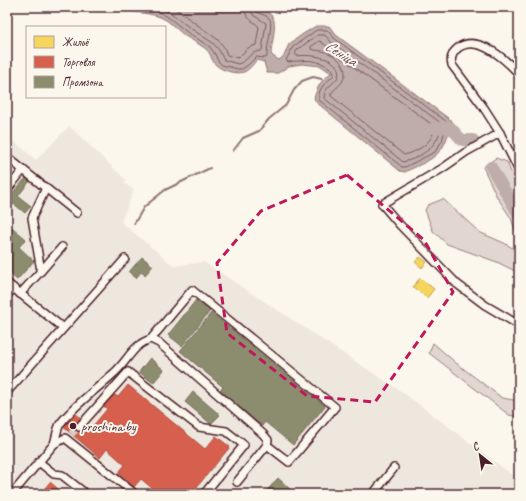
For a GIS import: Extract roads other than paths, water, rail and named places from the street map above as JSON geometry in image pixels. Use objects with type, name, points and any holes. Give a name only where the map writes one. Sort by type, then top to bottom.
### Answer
[{"type":"street","points":[[519,74],[501,56],[492,50],[475,44],[469,43],[457,48],[452,58],[452,65],[500,133],[519,171]]},
{"type":"street","points":[[500,133],[466,152],[444,168],[382,204],[399,224],[457,284],[485,305],[519,325]]},
{"type":"street","points":[[7,157],[77,213]]},
{"type":"street","points":[[7,190],[23,170]]},
{"type":"street","points":[[40,271],[32,218],[46,188]]},
{"type":"street","points":[[20,294],[62,247]]},
{"type":"street","points":[[7,392],[125,259]]},
{"type":"street","points":[[7,284],[63,328]]},
{"type":"street","points":[[7,295],[13,289]]},
{"type":"street","points":[[54,444],[59,426],[72,409],[116,372],[134,349],[145,341],[152,339],[192,290],[335,407],[289,462],[267,445]]},
{"type":"street","points":[[152,339],[263,434],[268,440],[267,445],[237,482]]},
{"type":"street","points":[[79,427],[128,372],[199,427],[226,431],[244,445],[204,494]]},
{"type":"street","points":[[12,494],[54,444],[68,436],[136,494]]},
{"type":"street","points":[[39,462],[54,474],[62,475],[86,494]]},
{"type":"street","points":[[376,493],[394,468]]},
{"type":"water","points":[[120,7],[256,7],[269,13],[274,19],[271,54],[279,60],[284,56],[289,44],[303,34],[316,26],[329,26],[336,35],[453,123],[442,149],[433,158],[405,172],[400,171],[316,102],[314,98],[318,87],[331,73],[321,66],[302,64],[289,66],[278,73],[267,73],[264,62],[257,60],[244,72],[237,73],[228,71],[215,64],[206,49],[185,36],[161,17],[131,11]]},
{"type":"waterway","points":[[233,151],[243,138],[259,131],[269,119],[286,105],[294,90],[302,81],[313,77],[322,79]]},
{"type":"waterway","name":"Сеніца","points":[[434,128],[450,127],[462,140],[473,140]]},
{"type":"waterway","name":"Сеніца","points":[[491,167],[519,215]]},
{"type":"waterway","points":[[134,224],[144,207],[165,190],[210,168]]},
{"type":"tunnel","points":[[71,434],[79,427]]},
{"type":"place","name":"proshina.by","points":[[73,426]]}]
